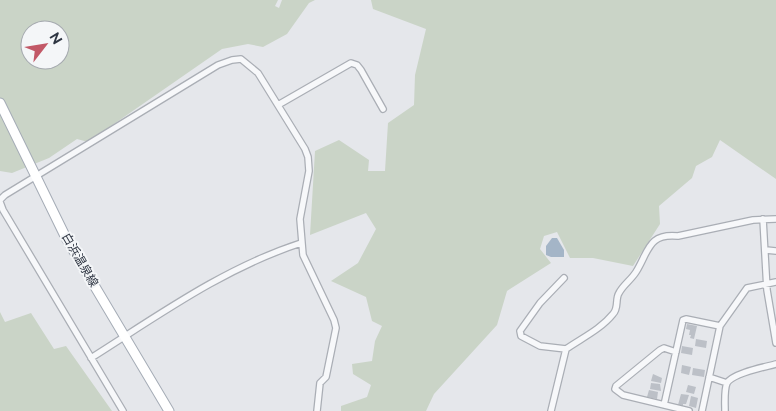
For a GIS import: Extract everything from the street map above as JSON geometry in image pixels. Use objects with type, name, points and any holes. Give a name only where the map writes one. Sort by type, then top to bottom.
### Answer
[{"type":"main road","name":"白浜温泉線","points":[[0,103],[66,238],[169,411]]},
{"type":"street","points":[[123,411],[3,210],[0,201],[5,195],[210,70],[232,60],[241,59],[258,73],[305,149],[308,157],[309,172],[300,220],[301,243],[303,255],[336,328],[326,377],[320,383],[317,411]]},
{"type":"street","points":[[278,105],[350,63],[357,65],[361,70],[383,109]]},
{"type":"street","points":[[763,219],[766,250],[764,255],[766,283],[776,343]]},
{"type":"street","points":[[564,278],[540,303],[520,331],[521,336],[540,346],[566,349],[604,323],[615,313],[618,294],[635,274],[652,241],[666,235],[688,235],[753,220],[776,219]]},
{"type":"street","points":[[91,358],[214,281],[273,252],[301,243]]},
{"type":"street","points":[[766,250],[776,251]]},
{"type":"street","points":[[702,411],[720,326],[747,288],[776,282]]},
{"type":"street","points":[[664,405],[683,320],[720,326]]},
{"type":"street","points":[[676,352],[664,348],[660,350],[616,386],[615,389],[623,395],[689,411]]},
{"type":"street","points":[[551,411],[566,349]]},
{"type":"street","points":[[725,411],[727,383],[736,376],[776,364]]},
{"type":"street","points":[[709,377],[727,383]]},
{"type":"shaded area","points":[[0,0],[278,0],[275,6],[279,8],[282,0],[315,0],[309,3],[287,34],[263,47],[248,44],[222,49],[88,142],[77,139],[49,158],[12,173],[0,171]]},
{"type":"shaded area","points":[[371,0],[776,0],[776,179],[720,140],[712,157],[696,166],[692,178],[659,206],[660,224],[633,266],[593,258],[570,258],[557,232],[544,236],[540,249],[551,263],[507,291],[497,325],[434,394],[426,411],[341,411],[341,406],[367,397],[371,385],[353,374],[352,364],[372,361],[375,341],[382,326],[372,321],[366,297],[331,281],[358,263],[376,229],[366,213],[310,235],[315,151],[339,140],[369,160],[368,171],[385,171],[388,123],[414,105],[415,75],[426,29],[373,9]]},
{"type":"shaded area","points":[[0,312],[5,322],[31,313],[54,349],[66,346],[112,411],[0,411]]},
{"type":"water","points":[[552,238],[557,238],[564,250],[564,257],[546,255],[546,246]]},
{"type":"building","points":[[687,324],[697,326],[694,339],[690,338],[690,330],[686,329]]},
{"type":"building","points":[[696,339],[707,341],[706,348],[695,346]]},
{"type":"building","points":[[682,346],[693,348],[692,355],[681,353]]},
{"type":"building","points":[[682,365],[691,367],[689,375],[681,373]]},
{"type":"building","points":[[693,368],[705,370],[704,377],[692,375]]},
{"type":"building","points":[[653,374],[662,378],[661,383],[651,381]]},
{"type":"building","points":[[651,383],[660,384],[661,391],[650,389]]},
{"type":"building","points":[[688,385],[696,387],[694,394],[686,392]]},
{"type":"building","points":[[649,390],[658,392],[657,399],[647,397]]},
{"type":"building","points":[[681,394],[689,395],[686,404],[683,404],[683,406],[678,405]]},
{"type":"building","points":[[691,396],[698,398],[696,408],[689,406]]}]
